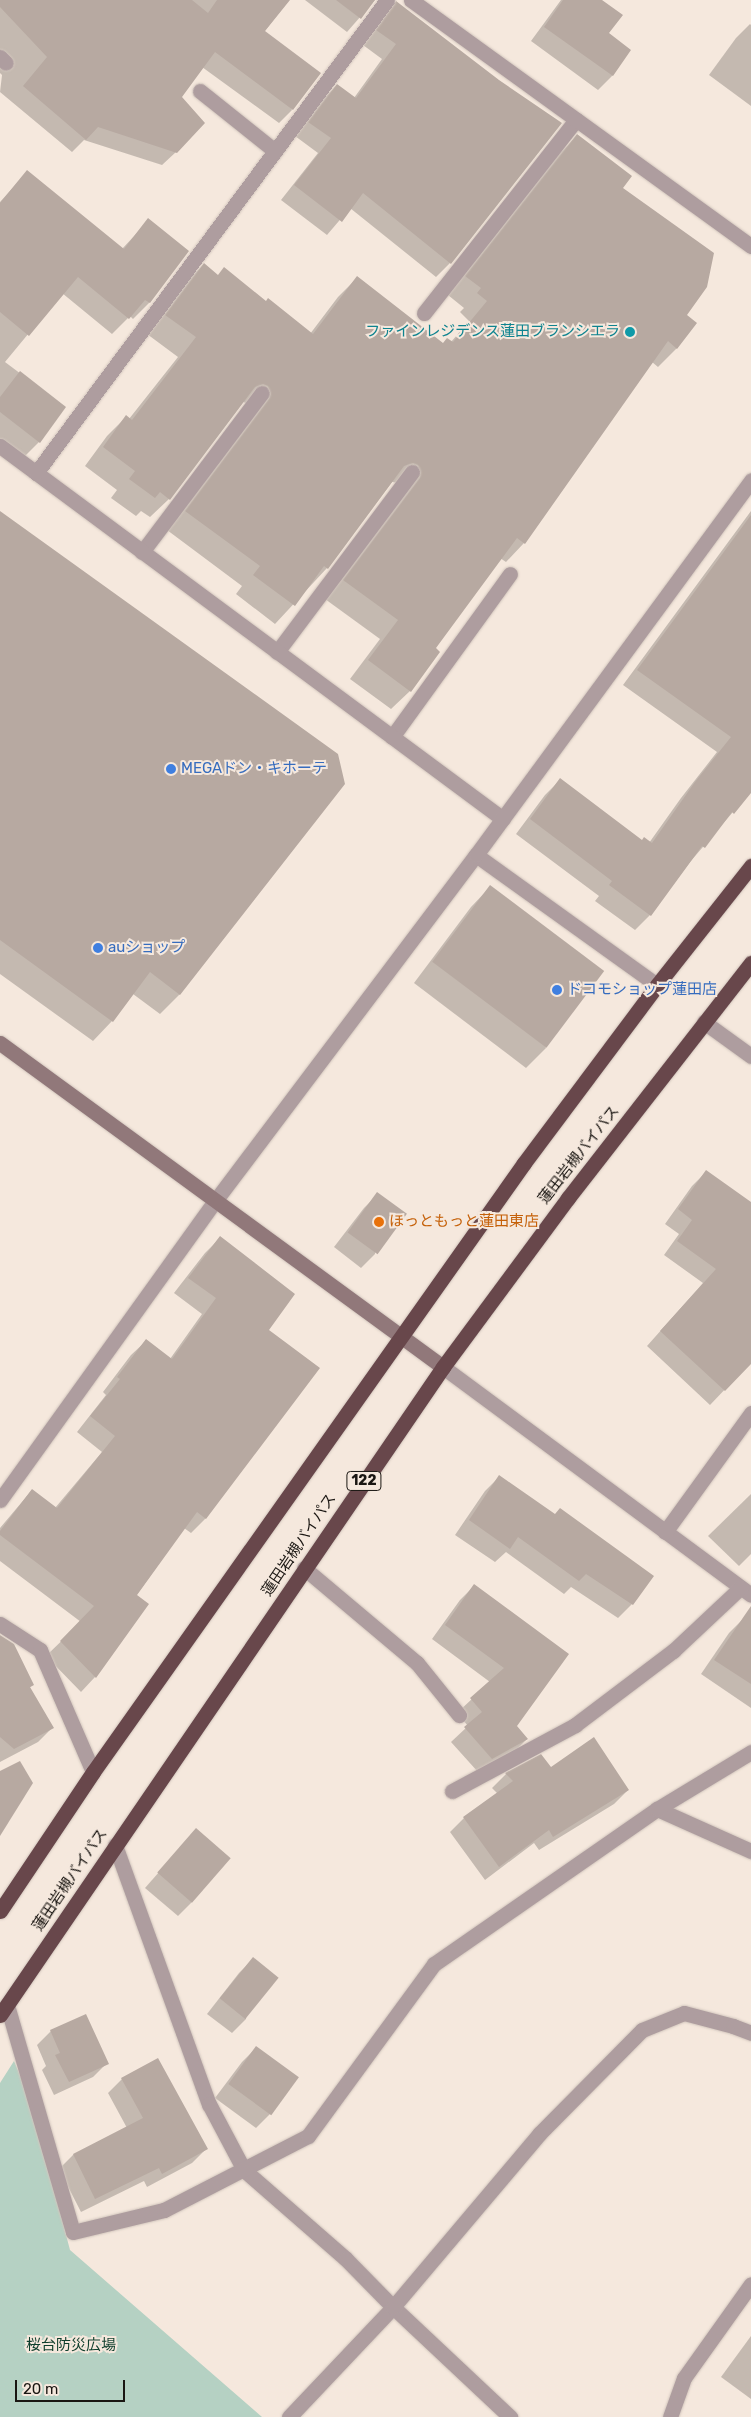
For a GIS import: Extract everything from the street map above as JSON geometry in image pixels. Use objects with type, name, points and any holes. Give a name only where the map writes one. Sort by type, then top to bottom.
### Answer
[{"type":"highway","points":[[0,1912],[93,1772],[524,1163],[657,985],[751,866]]},
{"type":"highway","name":"蓮田岩槻バイパス","points":[[3,2010],[443,1367],[568,1198],[751,963]]},
{"type":"street","points":[[36,473],[387,0]]},
{"type":"street","points":[[411,0],[751,246]]},
{"type":"street","points":[[200,91],[275,151]]},
{"type":"street","points":[[424,313],[576,120]]},
{"type":"street","points":[[142,552],[262,393]]},
{"type":"street","points":[[0,446],[503,819]]},
{"type":"street","points":[[277,652],[412,472]]},
{"type":"street","points":[[0,1500],[215,1201],[503,819],[751,480]]},
{"type":"street","points":[[392,737],[510,574]]},
{"type":"street","points":[[476,855],[657,985]]},
{"type":"street","points":[[704,1022],[751,1056]]},
{"type":"street","points":[[0,1043],[746,1591],[673,1651],[575,1726],[452,1791]]},
{"type":"street","points":[[665,1532],[751,1413]]},
{"type":"street","points":[[304,1568],[417,1663],[460,1715]]},
{"type":"street","points":[[0,1624],[40,1650],[93,1772]]},
{"type":"street","points":[[3,2010],[73,2232],[164,2210],[308,2136],[434,1964],[657,1809],[751,1752]]},
{"type":"street","points":[[657,1809],[751,1851]]},
{"type":"street","points":[[115,1845],[209,2104],[244,2170],[346,2258],[393,2307],[510,2417]]},
{"type":"street","points":[[290,2417],[393,2307],[539,2134],[642,2030],[684,2012],[751,2033]]},
{"type":"street","points":[[670,2417],[684,2378],[751,2284]]},
{"type":"green space","name":"桜台防災広場","points":[[14,2061],[30,2099],[70,2250],[262,2417],[0,2417],[0,2083]]},
{"type":"building","points":[[0,0],[192,0],[208,13],[217,0],[290,0],[265,31],[321,73],[293,110],[215,52],[182,97],[205,123],[177,153],[98,127],[86,140],[23,86],[47,57],[0,7]]},
{"type":"building","points":[[336,0],[375,0],[361,19]]},
{"type":"building","points":[[563,0],[602,0],[623,15],[609,33],[631,50],[613,76],[544,27]]},
{"type":"building","points":[[396,1],[499,80],[562,123],[451,264],[363,193],[342,222],[294,185],[331,138],[308,122],[337,84],[356,98],[396,44],[376,30]]},
{"type":"building","points":[[577,134],[632,176],[623,188],[714,253],[707,287],[687,315],[697,323],[677,349],[668,341],[525,544],[517,538],[436,648],[440,652],[411,692],[368,660],[398,620],[343,580],[420,478],[421,473],[418,465],[413,463],[404,466],[328,569],[324,566],[295,606],[253,575],[260,566],[185,511],[269,399],[271,394],[268,386],[263,384],[255,387],[170,500],[160,492],[155,498],[129,479],[135,471],[103,447],[126,415],[132,420],[196,337],[165,315],[204,263],[218,275],[224,267],[266,301],[268,298],[313,334],[357,276],[443,343],[447,338],[453,342],[487,301],[477,293],[481,288],[465,276]]},
{"type":"building","points":[[27,170],[124,249],[148,218],[189,251],[150,303],[145,300],[129,319],[78,277],[29,336],[0,312],[0,203]]},
{"type":"building","points":[[20,371],[66,407],[40,443],[0,412],[0,397]]},
{"type":"building","name":"MEGAドン・キホーテ","points":[[0,511],[338,754],[345,784],[180,995],[150,972],[113,1022],[0,940]]},
{"type":"building","points":[[751,515],[751,793],[734,814],[732,812],[705,848],[702,846],[651,916],[609,885],[612,881],[530,819],[560,778],[642,840],[644,837],[652,843],[695,782],[731,737],[637,670]]},
{"type":"building","points":[[490,885],[604,971],[546,1048],[432,962]]},
{"type":"building","points":[[706,1170],[751,1202],[751,1364],[725,1391],[660,1331],[716,1269],[677,1241],[692,1220],[678,1209]]},
{"type":"building","points":[[377,1192],[407,1214],[378,1254],[348,1232]]},
{"type":"building","points":[[220,1236],[295,1294],[269,1330],[320,1368],[206,1519],[197,1512],[137,1595],[149,1604],[96,1678],[60,1641],[94,1606],[0,1535],[0,1531],[32,1489],[57,1508],[115,1436],[90,1416],[120,1379],[117,1377],[146,1339],[172,1359],[216,1298],[188,1278]]},
{"type":"building","points":[[499,1475],[555,1514],[560,1508],[654,1576],[633,1605],[586,1574],[579,1581],[518,1537],[510,1549],[469,1520]]},
{"type":"building","points":[[474,1584],[569,1654],[517,1726],[528,1739],[492,1759],[464,1727],[482,1712],[470,1698],[504,1668],[445,1625]]},
{"type":"building","points":[[751,1606],[751,1684],[714,1660]]},
{"type":"building","points":[[0,1635],[14,1644],[34,1685],[30,1687],[54,1728],[14,1749],[0,1737]]},
{"type":"building","points":[[594,1737],[629,1790],[553,1837],[549,1830],[499,1867],[463,1817],[513,1781],[505,1773],[541,1754],[551,1767]]},
{"type":"building","points":[[20,1761],[33,1783],[0,1836],[0,1771]]},
{"type":"building","points":[[196,1828],[231,1858],[192,1903],[157,1873]]},
{"type":"building","points":[[253,1957],[279,1978],[245,2019],[220,1998]]},
{"type":"building","points":[[86,2014],[109,2064],[69,2082],[55,2055],[60,2053],[50,2030]]},
{"type":"building","points":[[256,2046],[299,2077],[271,2115],[228,2084]]},
{"type":"building","points":[[158,2058],[208,2149],[162,2174],[159,2168],[95,2199],[73,2154],[143,2118],[121,2078]]},
{"type":"place","name":"ファインレジデンス蓮田ブランシエラ","points":[[630,332]]},
{"type":"place","name":"MEGAドン・キホーテ","points":[[171,769]]},
{"type":"place","name":"auショップ","points":[[98,948]]},
{"type":"place","name":"ドコモショップ蓮田店","points":[[557,990]]},
{"type":"place","name":"ほっともっと蓮田東店","points":[[379,1222]]}]
